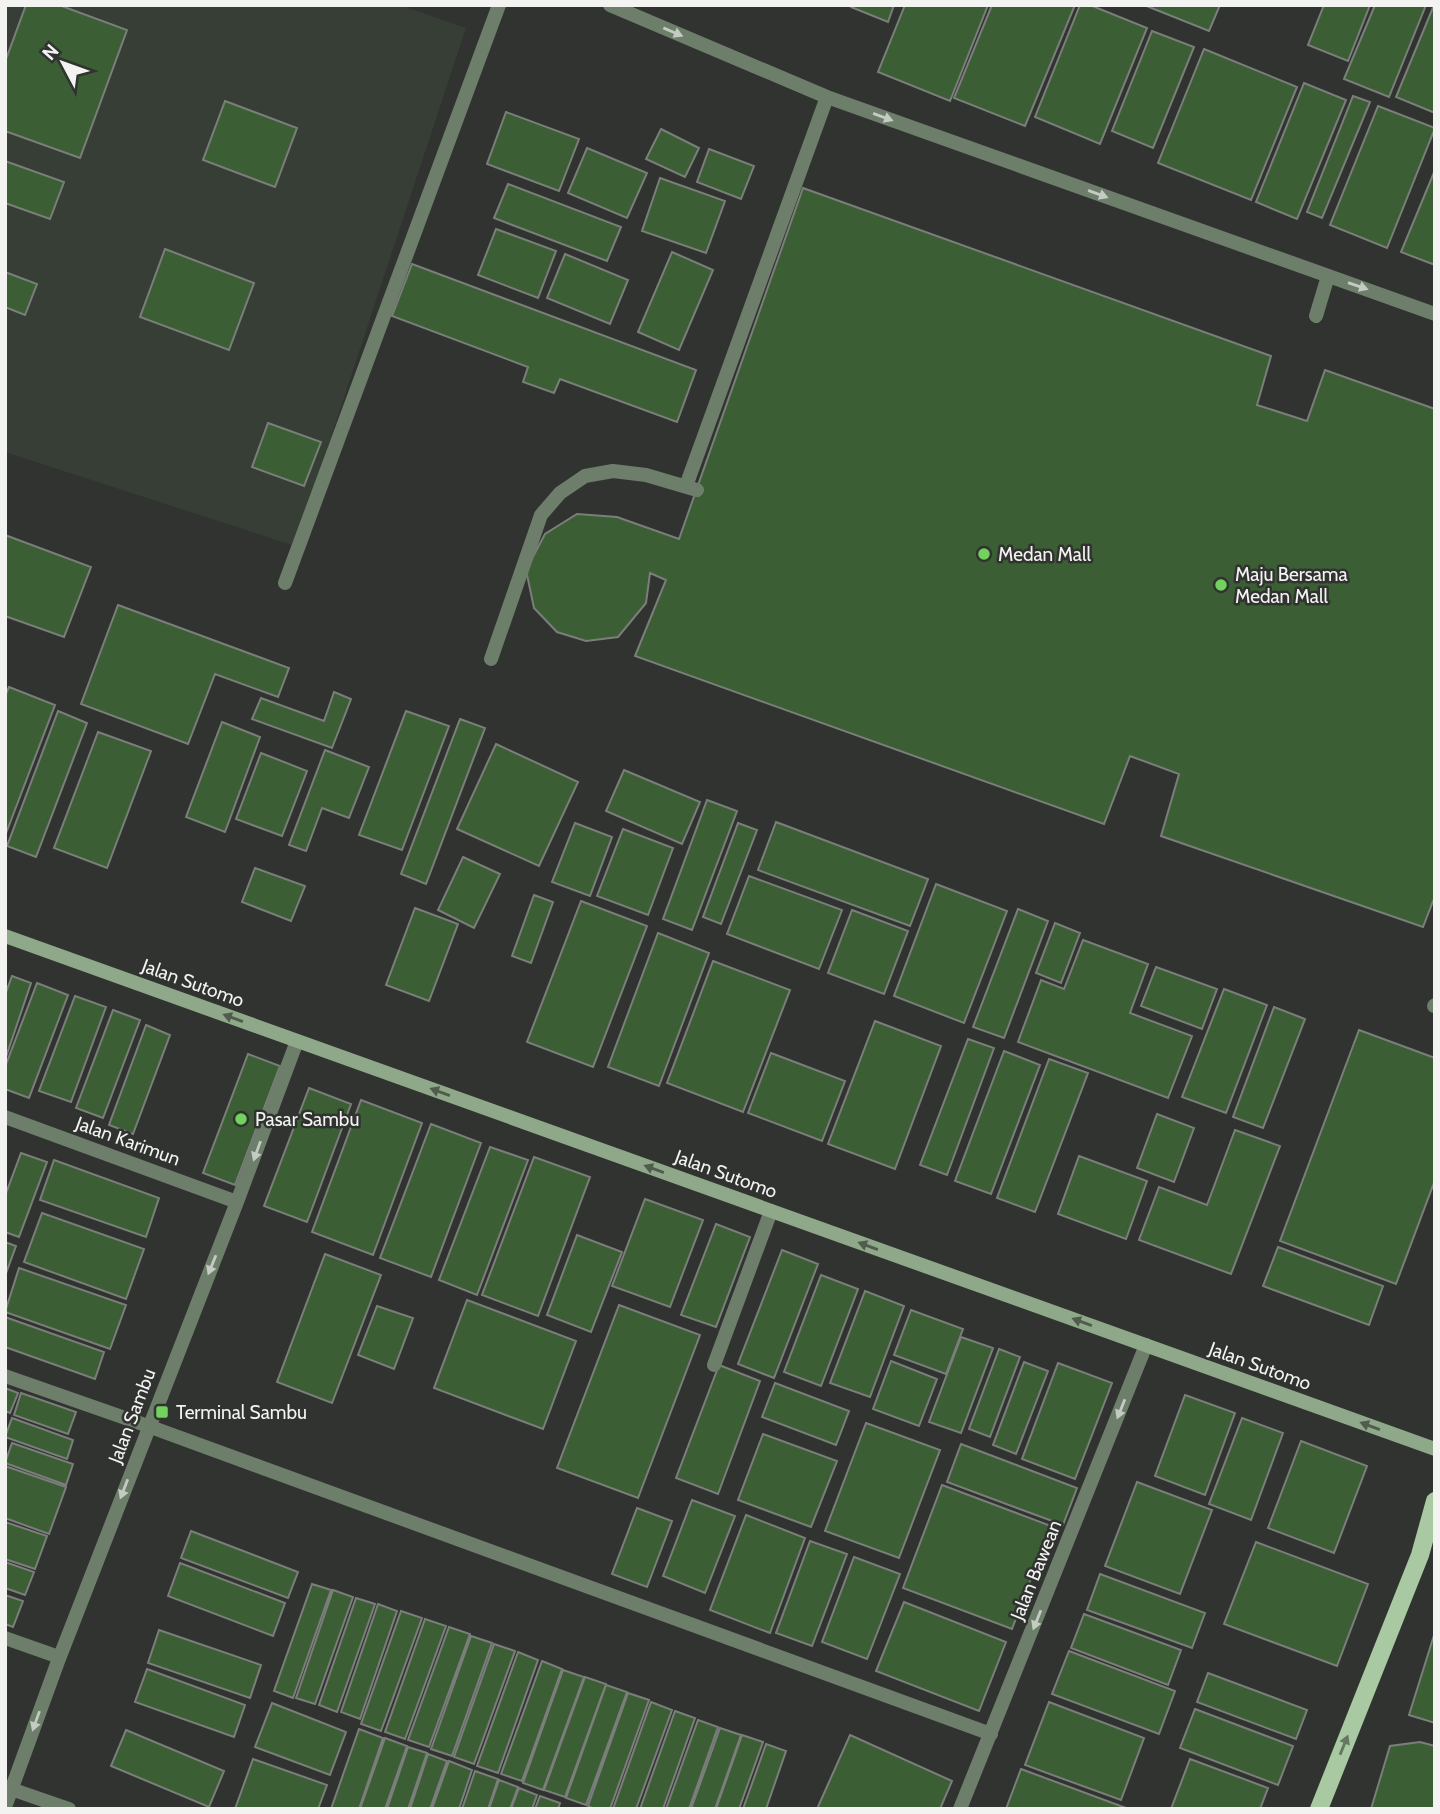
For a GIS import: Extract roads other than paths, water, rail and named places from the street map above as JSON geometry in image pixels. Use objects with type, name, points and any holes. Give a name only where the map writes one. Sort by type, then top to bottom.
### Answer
[{"type":"main road","name":"Jalan Sutomo","points":[[5,936],[1435,1449]]},
{"type":"main road","points":[[1319,1809],[1420,1555],[1435,1501]]},
{"type":"street","points":[[285,583],[499,5]]},
{"type":"street","points":[[610,5],[827,97],[1435,313]]},
{"type":"street","points":[[491,659],[541,515],[560,493],[585,476],[613,471],[646,475],[692,488],[827,97]]},
{"type":"street","points":[[1316,316],[1328,276]]},
{"type":"street","name":"Jalan Sambu","points":[[5,1807],[59,1657],[298,1041]]},
{"type":"street","name":"Jalan Karimun","points":[[5,1117],[237,1202]]},
{"type":"street","points":[[714,1365],[771,1211]]},
{"type":"street","name":"Jalan Bawean","points":[[960,1809],[1146,1346]]},
{"type":"street","points":[[5,1376],[992,1734]]},
{"type":"street","points":[[5,1638],[59,1657]]},
{"type":"street","points":[[11,1789],[69,1809]]},
{"type":"place","name":"Medan Mall","points":[[984,554]]},
{"type":"place","name":"Maju Bersama Medan Mall","points":[[1221,585]]},
{"type":"place","name":"Pasar Sambu","points":[[241,1119]]},
{"type":"place","name":"Terminal Sambu","points":[[162,1412]]}]
